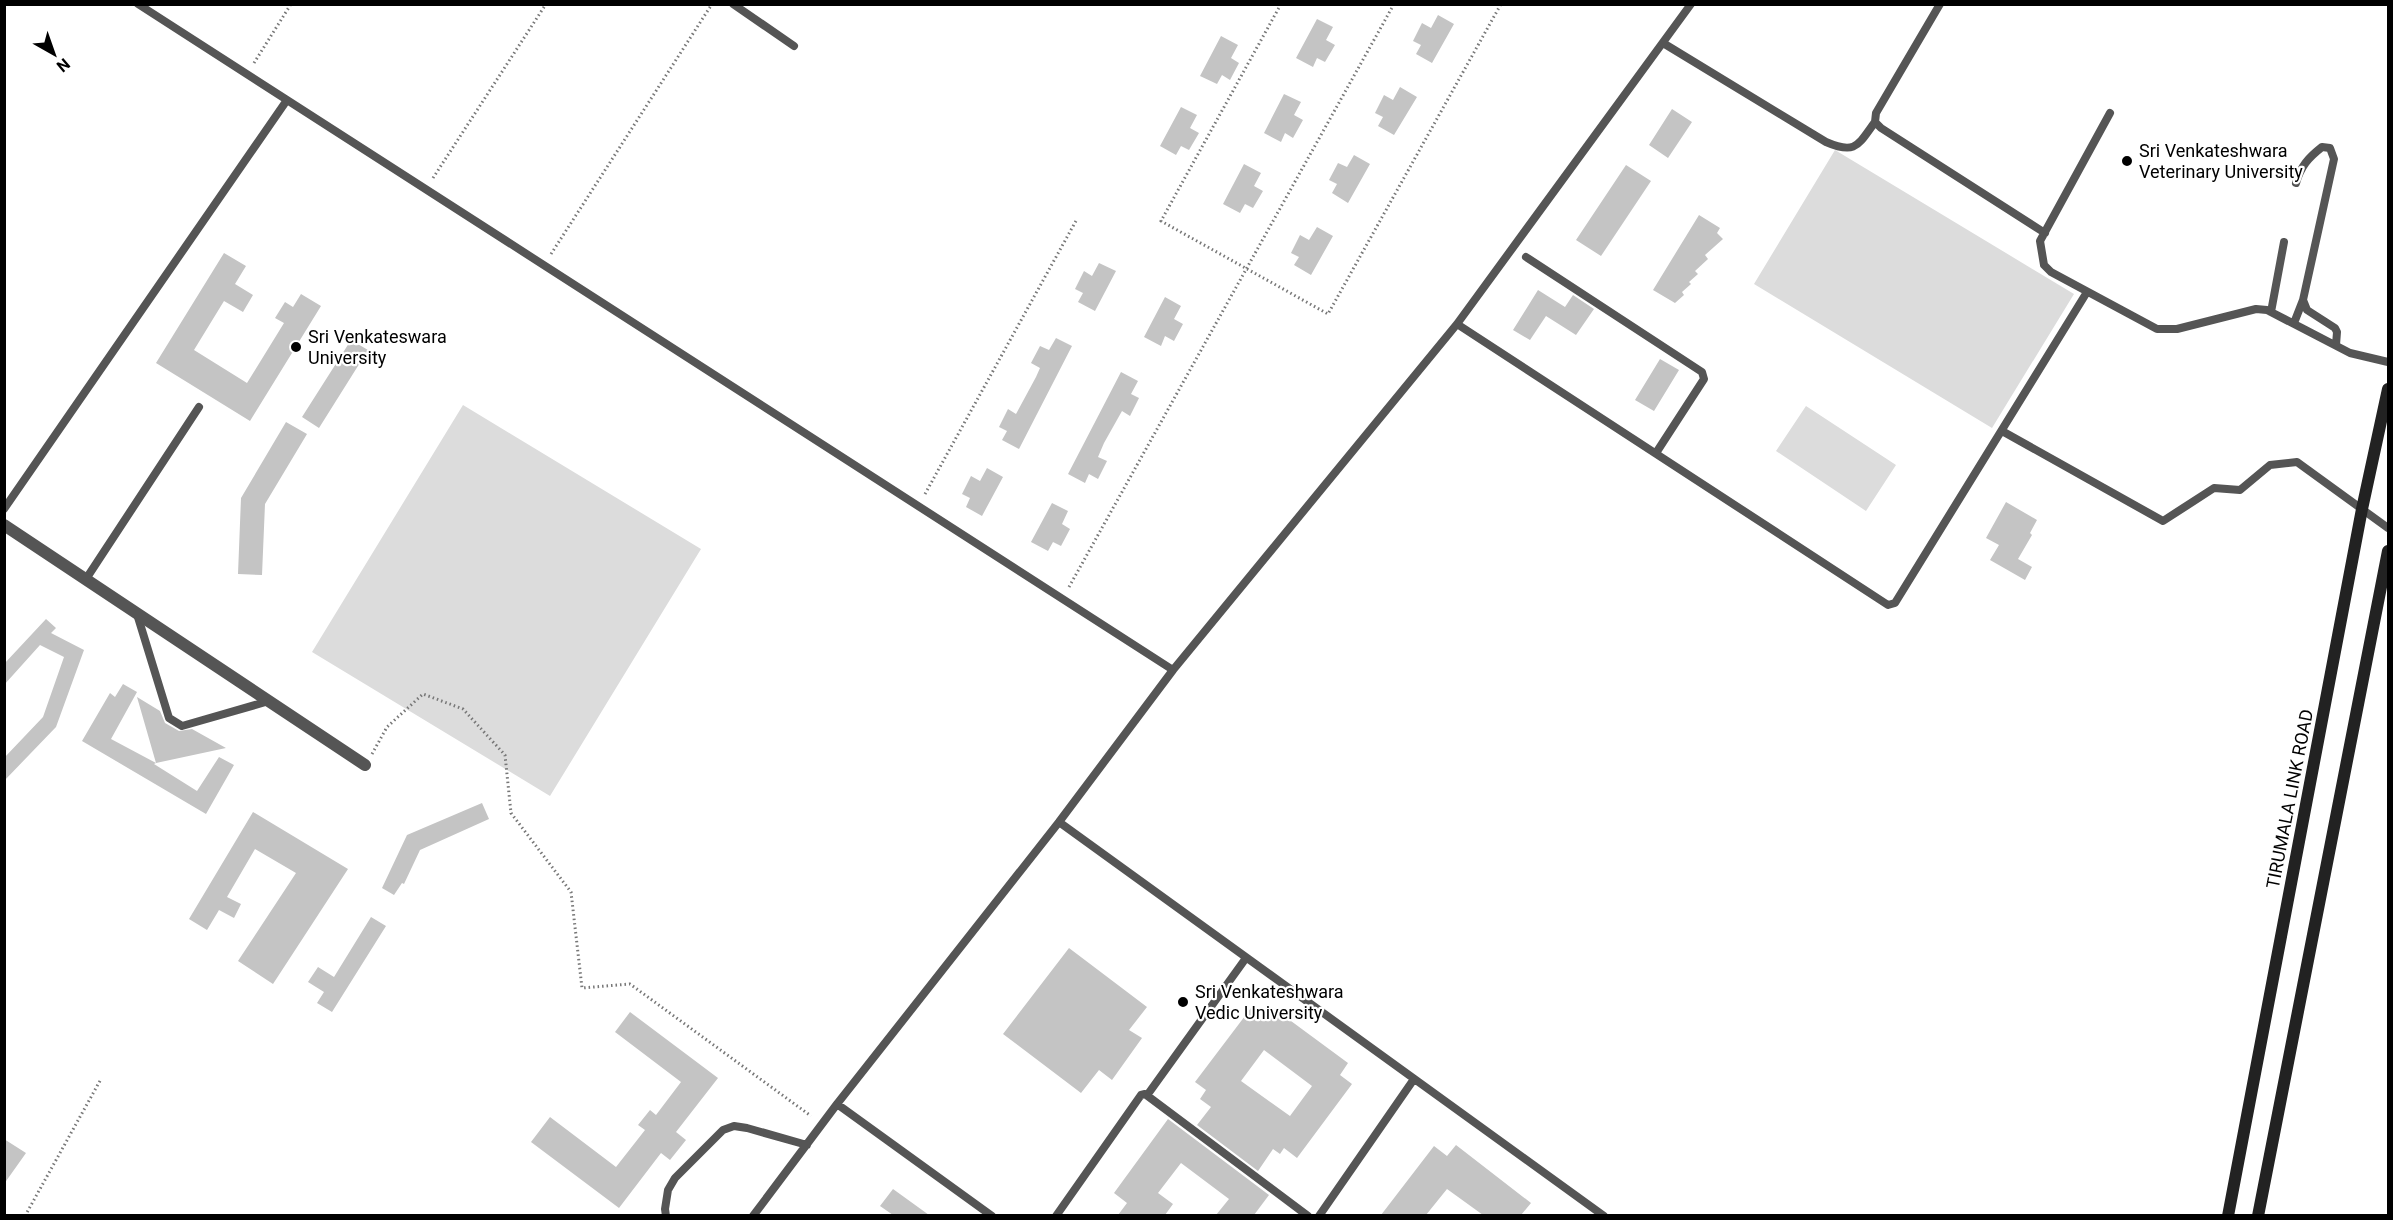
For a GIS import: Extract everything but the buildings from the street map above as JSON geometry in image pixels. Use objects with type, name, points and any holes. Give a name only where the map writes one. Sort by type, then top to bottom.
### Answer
[{"type":"street","name":"TIRUMALA LINK ROAD","points":[[2228,1215],[2362,509],[2388,389]]},
{"type":"street","points":[[4,525],[365,765]]},
{"type":"street","points":[[2258,1215],[2388,551]]},
{"type":"lane","points":[[138,4],[1173,670]]},
{"type":"lane","points":[[733,4],[794,46]]},
{"type":"lane","points":[[753,1215],[837,1104],[1059,822],[1173,670],[1458,324],[1691,4]]},
{"type":"lane","points":[[1663,43],[1826,142],[1842,149],[1851,149],[1859,144],[1875,122],[1876,113],[1940,4]]},
{"type":"lane","points":[[4,509],[286,100]]},
{"type":"lane","points":[[2110,113],[2040,242],[2044,266],[2145,324],[2166,330],[2256,309],[2271,312],[2350,353],[2388,362]]},
{"type":"lane","points":[[1875,122],[2045,233]]},
{"type":"lane","points":[[2294,323],[2303,300],[2334,159],[2330,147],[2322,147],[2309,158],[2300,169],[2296,183]]},
{"type":"lane","points":[[2271,312],[2284,242]]},
{"type":"lane","points":[[1526,257],[1702,372],[1704,379],[1656,453]]},
{"type":"lane","points":[[1458,324],[1888,605],[1895,603],[2087,292]]},
{"type":"lane","points":[[2303,300],[2307,310],[2335,328],[2336,345]]},
{"type":"lane","points":[[86,579],[199,406]]},
{"type":"lane","points":[[2002,431],[2163,520],[2214,488],[2240,490],[2271,465],[2297,462],[2388,528]]},
{"type":"lane","points":[[136,613],[169,718],[182,726],[269,701]]},
{"type":"lane","points":[[1059,822],[1604,1215]]},
{"type":"lane","points":[[1148,1094],[1246,958]]},
{"type":"lane","points":[[1319,1215],[1414,1079]]},
{"type":"lane","points":[[1056,1215],[1141,1095],[1148,1094],[1308,1215]]},
{"type":"lane","points":[[837,1104],[992,1215]]},
{"type":"lane","points":[[666,1215],[668,1190],[675,1178],[723,1130],[734,1126],[747,1128],[807,1145]]},
{"type":"path","points":[[246,74],[291,4]]},
{"type":"path","points":[[426,190],[546,4]]},
{"type":"path","points":[[543,265],[712,4]]},
{"type":"path","points":[[1281,4],[1161,221],[1328,314],[1501,4]]},
{"type":"path","points":[[1062,599],[1394,4]]},
{"type":"path","points":[[918,506],[1077,219]]},
{"type":"path","points":[[365,765],[387,728],[423,694],[463,709],[505,755],[511,813],[571,892],[582,988],[630,984],[822,1125]]},
{"type":"path","points":[[25,1215],[101,1079]]},
{"type":"shaded area","points":[[1835,150],[2074,294],[1992,428],[1754,284]]},
{"type":"shaded area","points":[[463,405],[701,549],[550,796],[312,652]]},
{"type":"shaded area","points":[[1806,406],[1896,465],[1866,511],[1776,451]]},
{"type":"place","name":"Sri Venkateshwara Veterinary University","points":[[2127,161]]},
{"type":"place","name":"Sri Venkateswara University","points":[[296,347]]},
{"type":"place","name":"Sri Venkateshwara Vedic University","points":[[1183,1002]]}]
